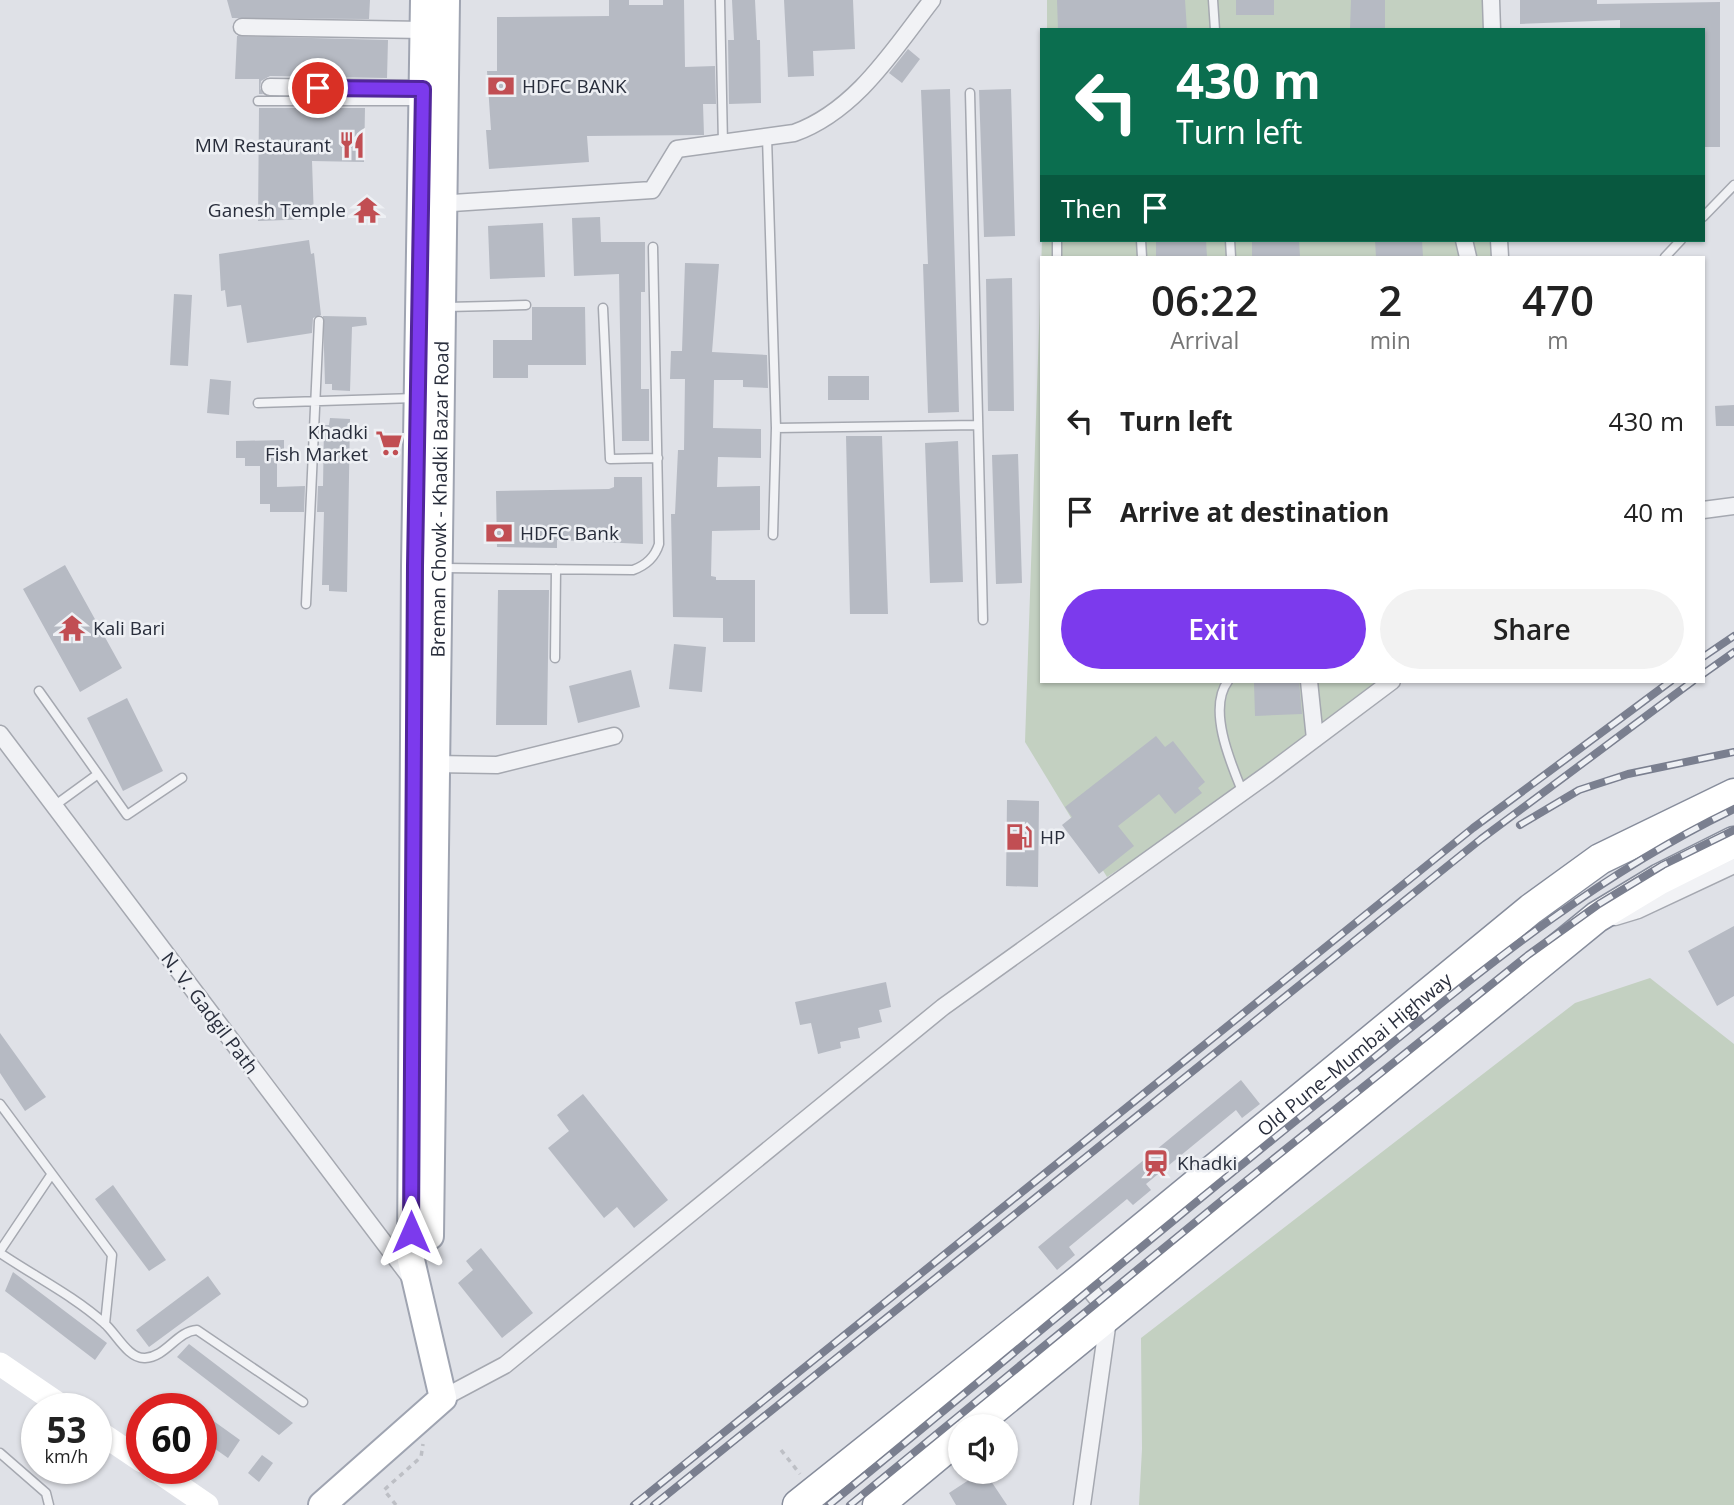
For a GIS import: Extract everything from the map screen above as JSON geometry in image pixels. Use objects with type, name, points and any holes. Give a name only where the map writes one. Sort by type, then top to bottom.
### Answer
[{"type":"highway","name":"Old Pune–Mumbai Highway","points":[[806,1498],[1081,1279],[1531,909],[1600,859],[1734,794]]},
{"type":"highway","points":[[988,1414],[1597,918],[1660,879],[1734,842]]},
{"type":"highway","points":[[878,1505],[948,1447]]},
{"type":"main road","name":"Breman Chowk - Khadki Bazar Road","points":[[421,1292],[430,1260],[433,764],[441,307],[423,95],[424,0]]},
{"type":"main road","name":"Breman Chowk - Khadki Bazar Road","points":[[443,1398],[421,1292],[411,1260],[418,398],[446,0]]},
{"type":"main road","points":[[322,1505],[443,1398]]},
{"type":"street","points":[[431,205],[652,190],[677,149],[767,137],[810,127],[850,98],[876,73],[932,0]]},
{"type":"street","points":[[1491,0],[1492,28]]},
{"type":"street","points":[[242,27],[424,30]]},
{"type":"street","points":[[270,87],[423,95]]},
{"type":"street","points":[[1705,510],[1734,506]]},
{"type":"street","points":[[1309,683],[1315,739]]},
{"type":"street","points":[[443,1398],[505,1365],[943,1007],[1243,793],[1389,683]]},
{"type":"street","name":"N. V. Gadgil Path","points":[[0,734],[421,1292]]},
{"type":"street","points":[[433,764],[497,765],[614,736]]},
{"type":"street","points":[[1597,918],[1612,918],[1638,911],[1734,865]]},
{"type":"street","points":[[1081,1279],[1109,1314],[1082,1505]]},
{"type":"street","points":[[0,1364],[43,1393]]},
{"type":"street","points":[[176,1484],[207,1505]]},
{"type":"lane","points":[[720,0],[723,144]]},
{"type":"lane","points":[[1213,0],[1215,28]]},
{"type":"lane","points":[[970,93],[983,620]]},
{"type":"lane","points":[[258,100],[423,95]]},
{"type":"lane","points":[[767,137],[776,428],[773,535]]},
{"type":"lane","points":[[1705,215],[1734,184]]},
{"type":"lane","points":[[1666,256],[1679,242]]},
{"type":"lane","points":[[437,568],[634,570],[650,560],[660,544],[653,247]]},
{"type":"lane","points":[[441,307],[526,305]]},
{"type":"lane","points":[[603,308],[610,459],[658,458]]},
{"type":"lane","points":[[306,604],[319,321]]},
{"type":"lane","points":[[258,403],[418,398]]},
{"type":"lane","points":[[776,428],[978,425]]},
{"type":"lane","points":[[555,658],[556,569]]},
{"type":"lane","points":[[1226,683],[1222,689],[1221,729],[1243,793]]},
{"type":"lane","points":[[39,691],[127,815],[181,778]]},
{"type":"lane","points":[[54,806],[98,774]]},
{"type":"lane","points":[[0,1104],[112,1255],[105,1324]]},
{"type":"lane","points":[[51,1175],[0,1252],[105,1324],[120,1342],[138,1357],[146,1358],[161,1352],[187,1332],[203,1332],[303,1402]]},
{"type":"lane","points":[[0,1453],[46,1493],[49,1505]]},
{"type":"path","points":[[781,1450],[806,1498]]},
{"type":"path","points":[[397,1505],[384,1490],[421,1457]]},
{"type":"green space","points":[[1047,0],[1491,0],[1493,28],[1047,28]]},
{"type":"green space","points":[[1042,242],[1506,242],[1507,256],[1041,256]]},
{"type":"green space","points":[[1040,300],[1040,683],[1377,683],[1331,728],[1107,877],[1025,742]]},
{"type":"green space","points":[[1650,978],[1734,1044],[1734,1505],[1139,1505],[1142,1449],[1141,1338],[1575,1003]]},
{"type":"building","points":[[227,0],[370,0],[369,19],[232,18]]},
{"type":"building","points":[[609,0],[629,0],[629,5],[663,5],[663,0],[684,0],[685,67],[715,66],[716,104],[703,104],[704,135],[587,136],[589,162],[489,169],[486,130],[491,130],[487,71],[497,71],[497,17],[609,16]]},
{"type":"building","points":[[732,0],[755,0],[757,40],[760,40],[761,103],[729,104],[728,40],[734,40]]},
{"type":"building","points":[[784,0],[853,0],[855,49],[813,51],[814,76],[788,77]]},
{"type":"building","points":[[1057,0],[1185,0],[1187,28],[1058,28]]},
{"type":"building","points":[[1236,0],[1274,0],[1274,15],[1236,15]]},
{"type":"building","points":[[1351,0],[1385,0],[1385,28],[1350,28]]},
{"type":"building","points":[[1520,0],[1597,0],[1597,4],[1720,2],[1720,147],[1705,147],[1705,28],[1620,28],[1620,20],[1520,24]]},
{"type":"building","points":[[237,36],[388,40],[387,78],[270,76],[261,81],[263,94],[259,94],[259,79],[235,79]]},
{"type":"building","points":[[908,49],[920,59],[902,83],[889,73]]},
{"type":"building","points":[[950,89],[959,412],[928,413],[923,264],[928,264],[921,90]]},
{"type":"building","points":[[1011,89],[1015,236],[984,237],[979,90]]},
{"type":"building","points":[[259,108],[365,108],[364,162],[312,161],[314,219],[258,221]]},
{"type":"building","points":[[600,217],[601,242],[645,242],[645,292],[641,292],[641,389],[649,389],[649,441],[622,441],[619,274],[574,276],[572,218]]},
{"type":"building","points":[[543,223],[545,277],[490,279],[488,226]]},
{"type":"building","points":[[309,240],[311,254],[314,253],[321,315],[313,318],[312,333],[247,343],[241,305],[227,307],[225,290],[221,291],[219,254]]},
{"type":"building","points":[[1156,242],[1206,242],[1207,256],[1156,256]]},
{"type":"building","points":[[1252,242],[1299,242],[1300,256],[1252,256]]},
{"type":"building","points":[[1375,242],[1422,242],[1423,256],[1376,256]]},
{"type":"building","points":[[685,263],[719,264],[712,352],[767,355],[768,388],[743,387],[743,380],[714,380],[713,428],[761,429],[761,458],[718,457],[717,487],[760,486],[760,530],[712,531],[711,576],[716,577],[716,580],[755,580],[755,642],[723,642],[723,618],[673,617],[671,514],[675,514],[678,450],[684,450],[685,379],[670,379],[671,351],[682,351]]},
{"type":"building","points":[[1012,278],[1014,411],[988,411],[986,279]]},
{"type":"building","points":[[174,294],[192,295],[188,366],[170,365]]},
{"type":"building","points":[[532,307],[585,307],[586,365],[528,365],[528,378],[493,378],[493,340],[532,340]]},
{"type":"building","points":[[323,316],[366,317],[367,325],[352,327],[350,391],[332,390],[332,384],[325,384]]},
{"type":"building","points":[[828,376],[869,376],[869,400],[828,400]]},
{"type":"building","points":[[210,379],[231,381],[229,415],[207,413]]},
{"type":"building","points":[[1734,405],[1734,426],[1716,426],[1715,406]]},
{"type":"building","points":[[330,418],[350,419],[347,592],[329,591],[329,585],[322,585],[324,512],[317,512],[318,486],[323,486],[324,425],[329,425]]},
{"type":"building","points":[[846,436],[882,436],[888,614],[850,614]]},
{"type":"building","points":[[284,440],[284,459],[277,459],[277,487],[305,486],[304,512],[270,512],[270,504],[260,504],[260,466],[245,466],[245,458],[236,458],[236,441]]},
{"type":"building","points":[[958,441],[963,582],[930,583],[925,443]]},
{"type":"building","points":[[1018,454],[1022,583],[996,584],[992,455]]},
{"type":"building","points":[[614,477],[642,477],[643,544],[557,540],[557,548],[497,547],[496,491],[609,489],[614,487]]},
{"type":"building","name":"Kali Bari","points":[[65,565],[122,668],[80,692],[23,589]]},
{"type":"building","points":[[498,590],[549,590],[547,725],[496,725]]},
{"type":"building","points":[[674,644],[706,647],[702,692],[669,689]]},
{"type":"building","points":[[631,670],[640,707],[578,723],[569,686]]},
{"type":"building","points":[[1254,683],[1299,683],[1302,714],[1255,716]]},
{"type":"building","points":[[127,698],[163,771],[123,791],[87,718]]},
{"type":"building","points":[[1156,736],[1165,747],[1173,741],[1205,782],[1198,788],[1202,793],[1175,814],[1159,794],[1118,826],[1134,846],[1099,874],[1062,825],[1072,817],[1065,807]]},
{"type":"building","points":[[1007,800],[1039,801],[1038,887],[1006,886]]},
{"type":"building","points":[[1734,926],[1734,996],[1717,1006],[1688,951]]},
{"type":"building","points":[[886,982],[891,1007],[879,1010],[882,1022],[858,1028],[860,1038],[840,1042],[841,1048],[818,1054],[811,1023],[800,1025],[795,1002]]},
{"type":"building","points":[[0,1033],[46,1097],[25,1111],[0,1073]]},
{"type":"building","points":[[1241,1080],[1260,1104],[1242,1118],[1236,1110],[1146,1184],[1151,1190],[1133,1205],[1127,1199],[1069,1247],[1075,1255],[1057,1270],[1038,1247]]},
{"type":"building","points":[[583,1094],[668,1200],[634,1228],[617,1207],[604,1218],[548,1148],[569,1131],[557,1115]]},
{"type":"building","points":[[113,1185],[166,1260],[149,1271],[95,1199]]},
{"type":"building","points":[[481,1248],[533,1313],[502,1338],[458,1283],[473,1270],[466,1261]]},
{"type":"building","points":[[13,1272],[107,1343],[95,1360],[5,1291]]},
{"type":"building","points":[[208,1276],[221,1294],[149,1347],[136,1330]]},
{"type":"building","points":[[189,1344],[293,1423],[279,1435],[177,1357]]},
{"type":"building","points":[[217,1423],[240,1440],[228,1458],[217,1450]]},
{"type":"building","points":[[262,1455],[273,1463],[259,1482],[248,1473]]},
{"type":"building","points":[[963,1484],[993,1484],[1007,1505],[956,1505],[949,1493]]},
{"type":"railway","points":[[1705,656],[1734,636]]},
{"type":"railway","points":[[1705,673],[1734,652]]},
{"type":"railway","points":[[634,1505],[1473,828],[1668,683]]},
{"type":"railway","points":[[654,1505],[1481,839],[1690,683]]},
{"type":"railway","points":[[1520,825],[1579,790],[1628,774],[1734,752]]},
{"type":"railway","points":[[829,1505],[1218,1184],[1487,967],[1533,932],[1629,867],[1734,809]]},
{"type":"railway","points":[[850,1505],[1226,1197],[1528,955],[1599,904],[1663,865],[1734,830]]},
{"type":"place","name":"HDFC BANK","points":[[501,86]]},
{"type":"place","name":"MM Restaurant","points":[[352,145]]},
{"type":"place","name":"Ganesh Temple","points":[[367,210]]},
{"type":"place","name":"Khadki Fish Market","points":[[389,443]]},
{"type":"place","name":"HDFC Bank","points":[[499,533]]},
{"type":"place","name":"Kali Bari","points":[[72,628]]},
{"type":"place","name":"HP","points":[[1019,837]]},
{"type":"place","name":"Khadki","points":[[1156,1163]]},
{"type":"route","points":[[318,88],[423,89],[415,566],[411,1232]]}]
